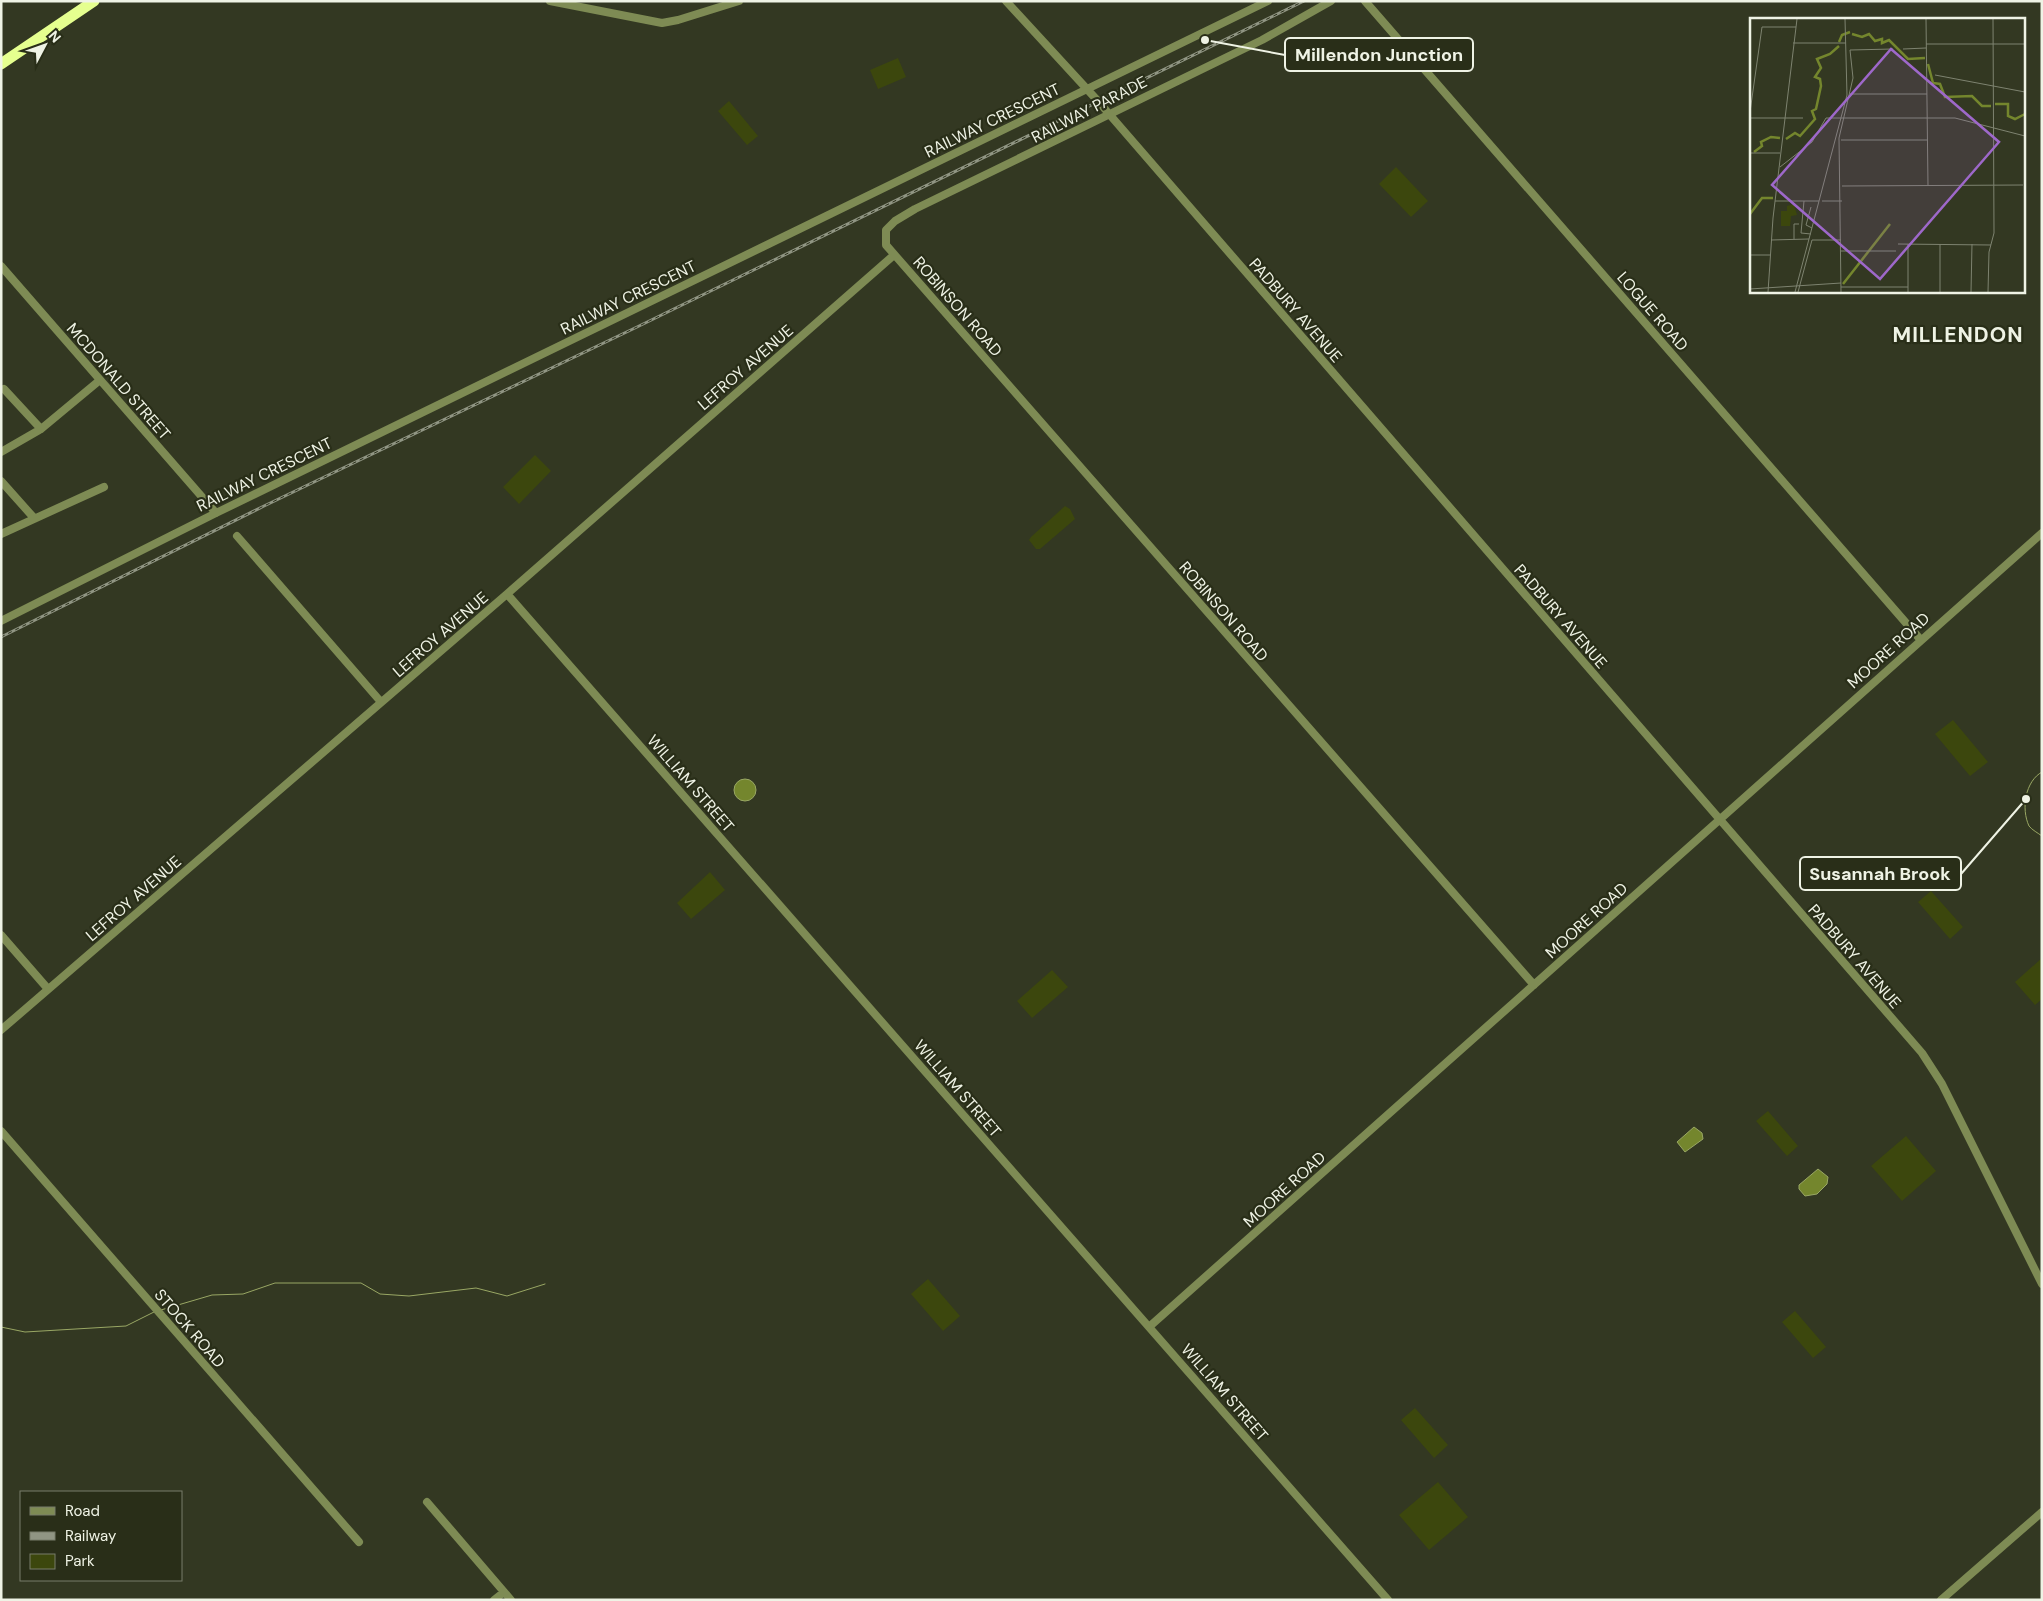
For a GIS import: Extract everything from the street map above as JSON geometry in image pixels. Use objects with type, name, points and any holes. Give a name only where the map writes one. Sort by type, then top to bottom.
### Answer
[{"type":"highway","points":[[1,56],[83,1]]},
{"type":"highway","points":[[1,64],[94,1]]},
{"type":"street","points":[[550,1],[662,23],[678,20],[739,1]]},
{"type":"street","name":"PADBURY AVENUE","points":[[1006,1],[1108,113],[1922,1053],[1942,1084],[2042,1284]]},
{"type":"street","name":"RAILWAY CRESCENT","points":[[1,621],[216,513],[1268,1]]},
{"type":"street","name":"RAILWAY PARADE","points":[[894,255],[886,245],[886,230],[895,221],[915,208],[1043,148],[1108,113],[1262,40],[1331,1]]},
{"type":"street","name":"LOGUE ROAD","points":[[1365,1],[1920,639]]},
{"type":"street","name":"LEFROY AVENUE","points":[[1,1030],[507,594],[894,255]]},
{"type":"street","name":"ROBINSON ROAD","points":[[894,255],[1534,985]]},
{"type":"street","name":"MCDONALD STREET","points":[[1,266],[216,513]]},
{"type":"street","points":[[1,452],[42,429],[100,380]]},
{"type":"street","points":[[4,389],[42,429]]},
{"type":"street","points":[[1,480],[34,518]]},
{"type":"street","points":[[1,534],[104,487]]},
{"type":"street","name":"MOORE ROAD","points":[[1149,1327],[1920,639],[2042,533]]},
{"type":"street","points":[[236,536],[382,702]]},
{"type":"street","name":"WILLIAM STREET","points":[[507,594],[1388,1600]]},
{"type":"street","points":[[1,935],[48,989]]},
{"type":"street","name":"STOCK ROAD","points":[[1,1131],[359,1542]]},
{"type":"street","points":[[427,1502],[511,1600]]},
{"type":"street","points":[[1941,1600],[2042,1512]]},
{"type":"street","points":[[494,1600],[504,1592]]},
{"type":"green space","points":[[898,58],[906,77],[878,89],[870,70]]},
{"type":"green space","points":[[729,101],[758,136],[747,145],[718,111]]},
{"type":"green space","points":[[1396,167],[1428,201],[1411,217],[1379,184]]},
{"type":"green space","points":[[535,455],[551,471],[519,504],[503,487]]},
{"type":"green space","points":[[1065,506],[1070,509],[1075,519],[1040,549],[1036,549],[1029,540],[1031,537]]},
{"type":"green space","points":[[1953,720],[1988,762],[1970,776],[1935,734]]},
{"type":"green space","points":[[710,872],[725,890],[691,919],[677,903]]},
{"type":"green space","points":[[1931,891],[1963,927],[1950,939],[1918,902]]},
{"type":"green space","points":[[2042,958],[2042,999],[2035,1005],[2015,982]]},
{"type":"green space","points":[[1052,970],[1068,987],[1032,1018],[1017,1001]]},
{"type":"green space","points":[[1768,1111],[1798,1146],[1787,1156],[1756,1121]]},
{"type":"green space","points":[[1906,1136],[1936,1171],[1902,1201],[1871,1166]]},
{"type":"green space","points":[[928,1279],[960,1316],[943,1331],[911,1294]]},
{"type":"green space","points":[[1795,1311],[1826,1347],[1813,1358],[1782,1322]]},
{"type":"green space","points":[[1415,1408],[1448,1445],[1434,1458],[1401,1420]]},
{"type":"green space","points":[[1438,1482],[1468,1517],[1429,1550],[1399,1515]]},
{"type":"shaded area","points":[[745,779],[755,786],[756,790],[749,800],[745,801],[735,794],[734,790],[741,780]]},
{"type":"shaded area","points":[[1694,1127],[1702,1133],[1703,1139],[1685,1152],[1677,1142]]},
{"type":"shaded area","points":[[1818,1169],[1828,1177],[1827,1184],[1817,1194],[1805,1196],[1799,1189],[1799,1185]]},
{"type":"waterway","points":[[2042,772],[2036,776],[2028,789],[2025,804],[2029,826],[2042,836]]},
{"type":"waterway","points":[[161,1310],[212,1295],[243,1294],[275,1283],[361,1283],[380,1294],[409,1296],[476,1288],[507,1296],[545,1284]]},
{"type":"waterway","points":[[1,1327],[25,1332],[126,1326],[154,1312]]},
{"type":"railway","points":[[1,637],[264,506],[637,327],[1304,1]]},
{"type":"place","name":"Millendon Junction","points":[[1205,40]]},
{"type":"place","name":"Susannah Brook","points":[[2026,799]]},
{"type":"district","name":"MILLENDON","points":[[1958,335]]}]
